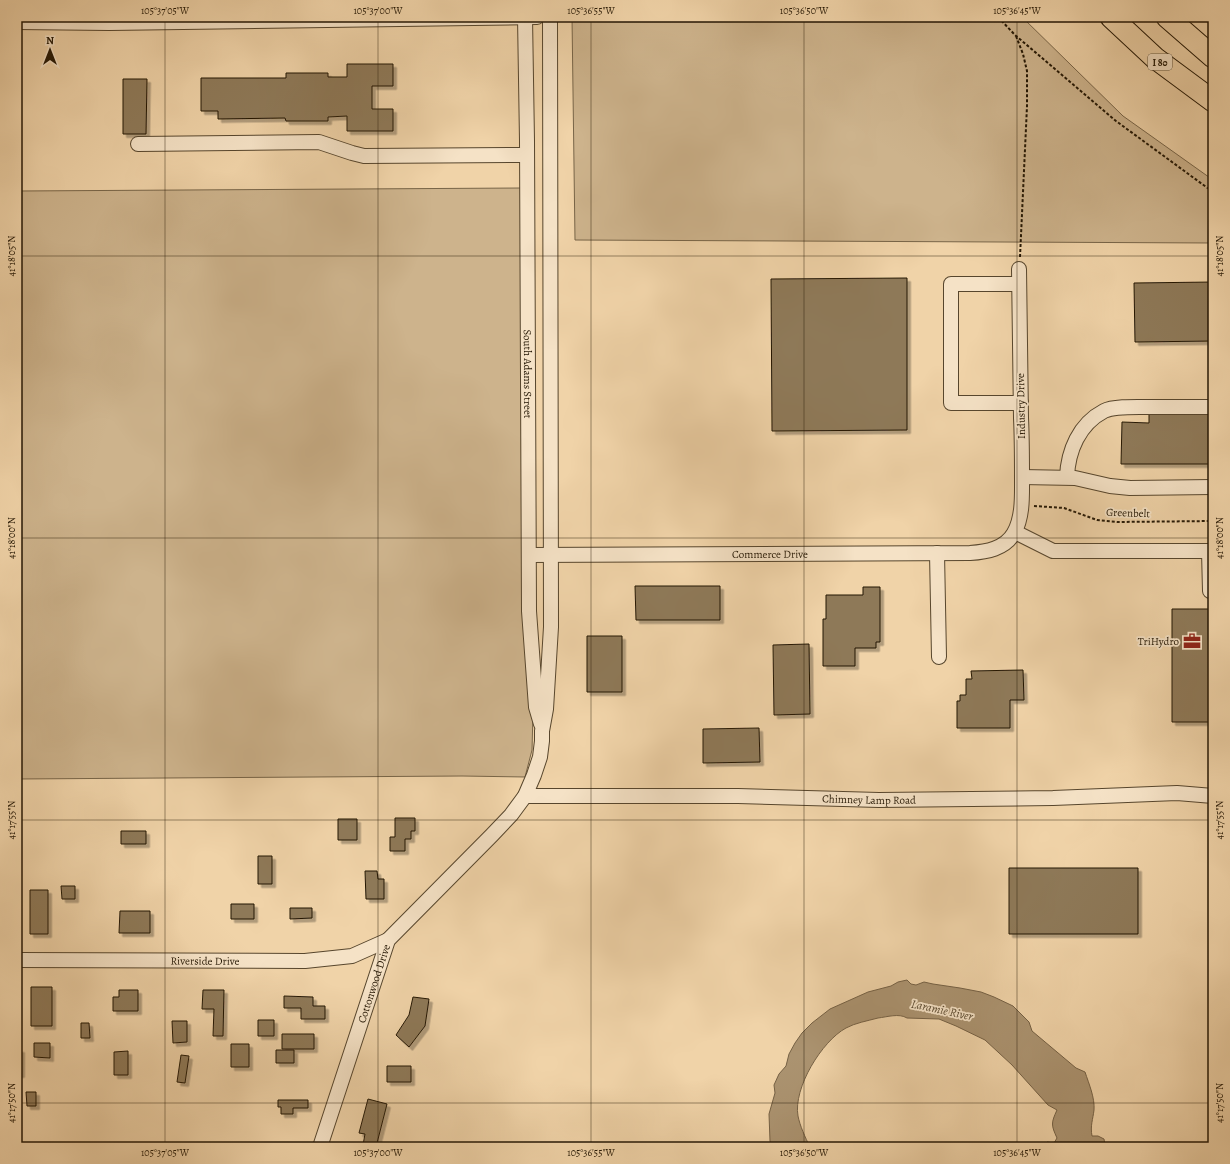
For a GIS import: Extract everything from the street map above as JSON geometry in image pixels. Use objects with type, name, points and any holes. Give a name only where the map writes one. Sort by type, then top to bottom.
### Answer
[{"type":"highway","name":"I 80","points":[[1112,17],[1155,58],[1213,101]]},
{"type":"highway","points":[[1167,17],[1213,57]]},
{"type":"street","name":"South Adams Street","points":[[525,17],[527,155],[528,555],[530,632],[536,707],[542,731]]},
{"type":"street","points":[[17,22],[537,17]]},
{"type":"street","name":"South Adams Street","points":[[525,796],[540,757],[542,731],[546,709],[551,627],[550,17]]},
{"type":"street","points":[[138,144],[319,142],[364,156],[527,155]]},
{"type":"street","name":"Industry Drive","points":[[1011,536],[1019,519],[1022,506],[1019,269]]},
{"type":"street","points":[[1019,284],[951,284],[951,403],[1021,403]]},
{"type":"street","points":[[1067,477],[1067,466],[1071,451],[1082,429],[1090,420],[1105,411],[1125,407],[1213,407]]},
{"type":"street","points":[[1022,477],[1067,477],[1110,486],[1130,488],[1213,487]]},
{"type":"street","points":[[1011,536],[1053,551],[1209,551],[1210,591]]},
{"type":"street","name":"Commerce Drive","points":[[528,555],[984,552],[998,548],[1011,536]]},
{"type":"street","points":[[937,553],[940,657]]},
{"type":"street","name":"Chimney Lamp Road","points":[[525,796],[738,796],[879,800],[1038,798],[1177,793],[1213,796]]},
{"type":"street","name":"Cottonwood Drive","points":[[320,1147],[388,940],[492,835],[525,796]]},
{"type":"street","name":"Riverside Drive","points":[[17,960],[305,961],[352,956],[388,940]]},
{"type":"path","points":[[998,17],[1015,35],[1116,121],[1213,192]]},
{"type":"path","points":[[1015,35],[1023,54],[1027,72],[1027,106],[1019,269]]},
{"type":"path","name":"Greenbelt","points":[[1022,506],[1064,508],[1097,520],[1117,522],[1213,521]]},
{"type":"shaded area","points":[[572,17],[1022,17],[1123,116],[1213,180],[1213,243],[575,240]]},
{"type":"shaded area","points":[[521,188],[522,611],[533,712],[532,750],[525,777],[462,776],[17,779],[17,191]]},
{"type":"water","name":"Laramie River","points":[[907,980],[911,984],[916,985],[924,982],[981,992],[1013,1006],[1029,1022],[1032,1031],[1076,1068],[1085,1072],[1094,1101],[1091,1129],[1092,1136],[1098,1136],[1104,1139],[1105,1145],[1101,1147],[1046,1147],[1047,1142],[1054,1143],[1057,1138],[1052,1124],[1057,1110],[1048,1105],[1012,1065],[985,1040],[939,1019],[889,1016],[861,1022],[846,1028],[828,1043],[811,1066],[800,1092],[798,1105],[799,1120],[810,1147],[772,1147],[770,1141],[769,1114],[775,1093],[774,1085],[779,1074],[786,1066],[789,1054],[802,1033],[830,1009],[868,992]]},
{"type":"building","points":[[347,64],[393,64],[393,86],[372,86],[372,109],[393,109],[393,131],[347,131],[347,116],[328,117],[328,121],[286,121],[285,118],[218,119],[218,111],[201,111],[201,78],[286,78],[286,73],[328,73],[328,77],[347,77]]},
{"type":"building","points":[[123,79],[147,79],[146,134],[123,134]]},
{"type":"building","points":[[907,278],[907,430],[772,431],[771,279]]},
{"type":"building","points":[[1213,282],[1213,341],[1135,342],[1134,283]]},
{"type":"building","points":[[1149,413],[1213,413],[1213,464],[1121,464],[1122,422],[1149,423]]},
{"type":"building","points":[[635,586],[720,586],[720,620],[636,620]]},
{"type":"building","points":[[863,587],[880,587],[880,642],[876,642],[876,648],[855,648],[855,666],[823,666],[823,619],[826,619],[826,595],[863,595]]},
{"type":"building","name":"TriHydro","points":[[1172,609],[1213,609],[1213,722],[1172,722]]},
{"type":"building","points":[[587,636],[622,636],[622,692],[587,692]]},
{"type":"building","points":[[809,644],[810,714],[774,715],[773,645]]},
{"type":"building","points":[[1023,670],[1024,700],[1010,700],[1010,728],[957,728],[957,701],[960,701],[960,695],[966,695],[966,679],[972,679],[971,671]]},
{"type":"building","points":[[759,728],[760,762],[703,763],[703,729]]},
{"type":"building","points":[[395,818],[415,818],[415,831],[411,831],[411,839],[405,839],[405,851],[390,851],[390,837],[395,837]]},
{"type":"building","points":[[338,819],[357,819],[357,840],[338,840]]},
{"type":"building","points":[[121,831],[146,831],[146,844],[121,844]]},
{"type":"building","points":[[258,856],[272,856],[272,884],[258,884]]},
{"type":"building","points":[[1009,868],[1138,868],[1138,934],[1009,934]]},
{"type":"building","points":[[365,871],[377,871],[378,879],[384,879],[384,899],[366,899]]},
{"type":"building","points":[[61,886],[75,886],[75,899],[62,899]]},
{"type":"building","points":[[30,890],[48,890],[48,934],[30,934]]},
{"type":"building","points":[[231,904],[254,904],[254,919],[231,919]]},
{"type":"building","points":[[290,908],[312,908],[312,918],[290,919]]},
{"type":"building","points":[[120,911],[150,911],[150,933],[119,933]]},
{"type":"building","points":[[31,987],[52,987],[52,1026],[31,1026]]},
{"type":"building","points":[[119,990],[138,990],[138,1011],[113,1011],[113,997],[119,997]]},
{"type":"building","points":[[203,990],[224,990],[223,1036],[213,1036],[214,1009],[202,1009]]},
{"type":"building","points":[[284,996],[313,997],[313,1006],[325,1006],[325,1019],[301,1019],[301,1008],[284,1008]]},
{"type":"building","points":[[413,997],[429,999],[425,1026],[409,1047],[396,1035],[409,1015]]},
{"type":"building","points":[[258,1020],[274,1020],[274,1036],[258,1036]]},
{"type":"building","points":[[172,1021],[187,1021],[187,1042],[173,1043]]},
{"type":"building","points":[[81,1023],[89,1023],[90,1038],[81,1038]]},
{"type":"building","points":[[282,1034],[314,1034],[314,1049],[282,1049]]},
{"type":"building","points":[[34,1043],[50,1043],[50,1058],[34,1057]]},
{"type":"building","points":[[231,1044],[249,1044],[249,1067],[231,1067]]},
{"type":"building","points":[[17,1049],[21,1049],[21,1074],[17,1074]]},
{"type":"building","points":[[276,1050],[294,1050],[294,1063],[276,1063]]},
{"type":"building","points":[[128,1051],[128,1075],[114,1075],[114,1052]]},
{"type":"building","points":[[181,1055],[189,1056],[185,1083],[177,1082]]},
{"type":"building","points":[[387,1066],[411,1066],[411,1082],[387,1082]]},
{"type":"building","points":[[26,1092],[36,1092],[36,1106],[27,1106]]},
{"type":"building","points":[[368,1099],[387,1104],[376,1147],[363,1145],[365,1134],[359,1133]]},
{"type":"building","points":[[278,1100],[308,1100],[308,1108],[293,1108],[293,1114],[281,1114],[281,1107],[278,1107]]},
{"type":"place","name":"TriHydro","points":[[1192,641]]}]
